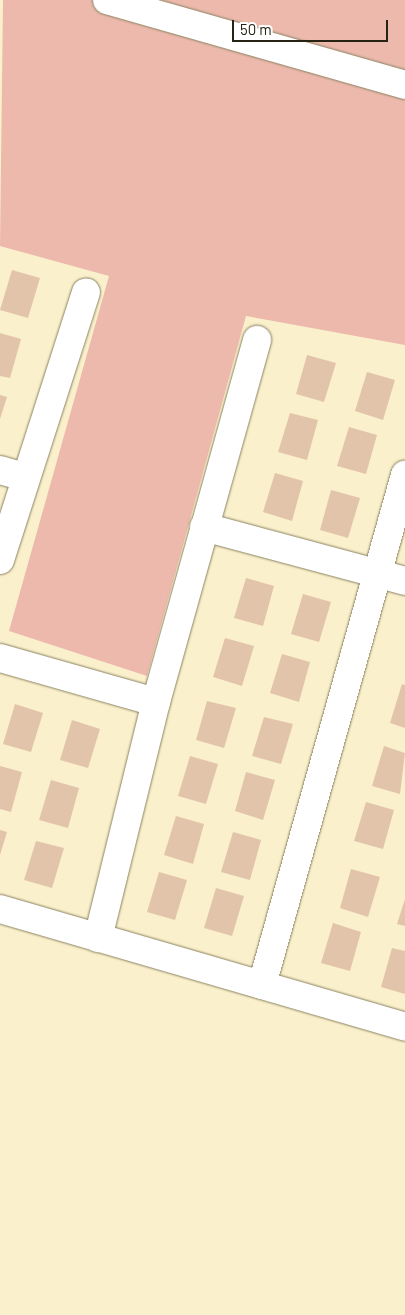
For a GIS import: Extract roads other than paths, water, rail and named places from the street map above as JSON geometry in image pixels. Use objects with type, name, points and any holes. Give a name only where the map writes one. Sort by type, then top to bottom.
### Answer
[{"type":"street","points":[[107,0],[405,85]]},
{"type":"street","points":[[0,560],[12,474],[86,292]]},
{"type":"street","points":[[98,938],[156,702],[256,340]]},
{"type":"street","points":[[262,985],[405,475]]},
{"type":"street","points":[[204,526],[405,581]]},
{"type":"street","points":[[0,658],[156,702]]},
{"type":"street","points":[[0,909],[405,1027]]}]
